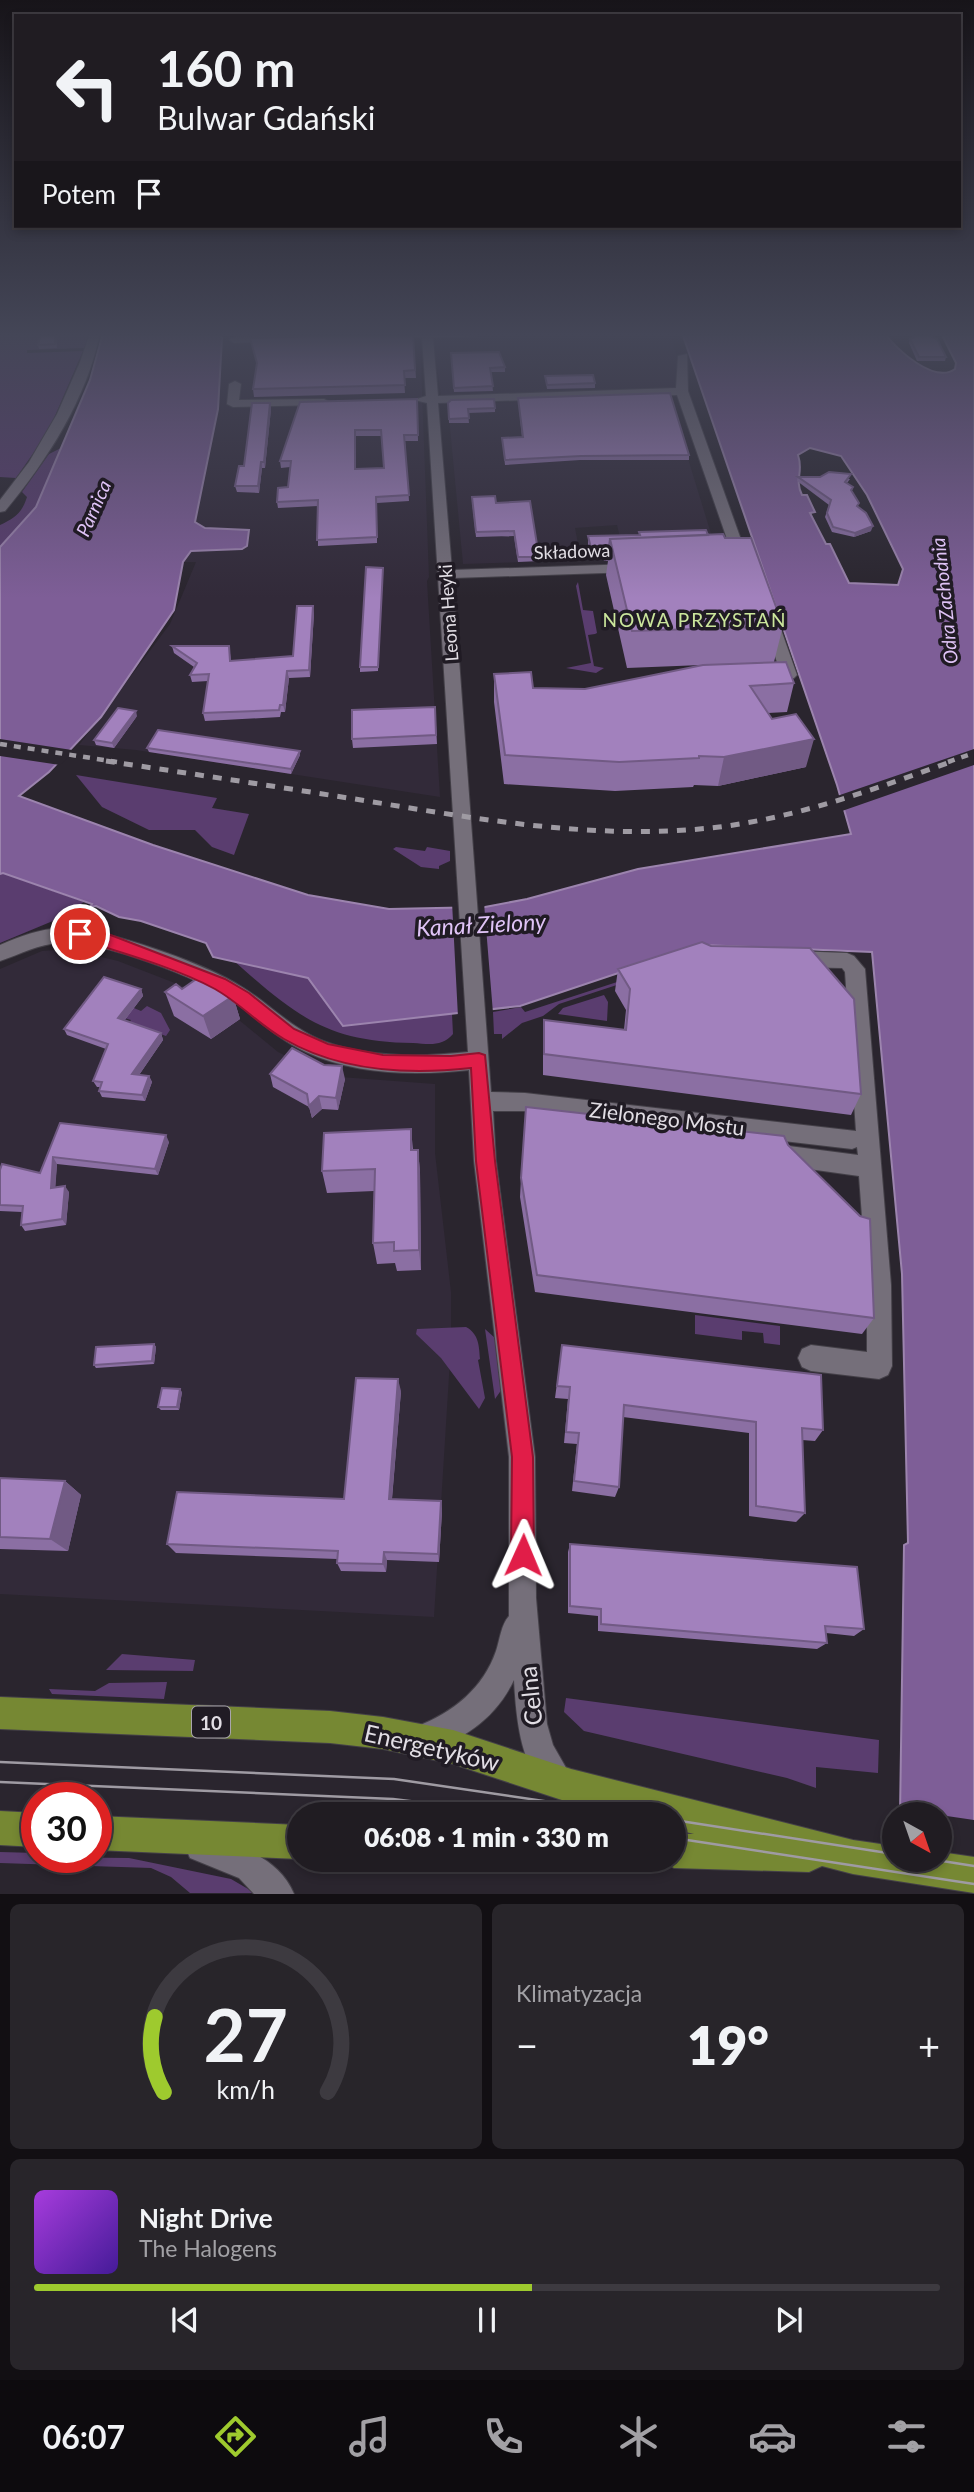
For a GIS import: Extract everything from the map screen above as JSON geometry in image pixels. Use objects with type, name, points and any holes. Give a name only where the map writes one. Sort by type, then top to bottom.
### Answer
[{"type":"main road","name":"Energetyków","points":[[0,1713],[330,1727],[420,1740],[481,1755],[564,1784],[853,1857]]},
{"type":"main road","points":[[0,1828],[21,1829]]},
{"type":"main road","points":[[112,1833],[287,1841]]},
{"type":"main road","name":"Energetyków","points":[[686,1850],[853,1857],[974,1875]]},
{"type":"street","points":[[0,508],[25,478],[61,421]]},
{"type":"street","name":"Leona Heyki","points":[[434,421],[467,894]]},
{"type":"street","points":[[692,421],[742,566]]},
{"type":"street","name":"Składowa","points":[[446,574],[649,567]]},
{"type":"street","points":[[766,607],[789,675]]},
{"type":"street","name":"Celna","points":[[467,894],[485,1161],[523,1457],[522,1598],[534,1736],[550,1771],[564,1784]]},
{"type":"street","points":[[0,953],[52,934],[72,933],[96,937],[219,983],[243,998],[288,1034],[325,1051],[383,1062],[451,1063],[479,1060]]},
{"type":"street","points":[[766,958],[846,961],[855,970],[879,1285],[879,1366],[811,1358]]},
{"type":"street","points":[[807,960],[824,979]]},
{"type":"street","points":[[841,998],[858,1018]]},
{"type":"street","name":"Zielonego Mostu","points":[[481,1101],[525,1102],[852,1139]]},
{"type":"street","points":[[815,1182],[789,1156],[869,1167]]},
{"type":"street","points":[[850,1216],[859,1225],[874,1227]]},
{"type":"street","name":"Celna","points":[[420,1740],[459,1723],[493,1692],[505,1672],[513,1648],[522,1598]]},
{"type":"street","points":[[149,1835],[206,1849],[241,1862],[257,1872],[278,1894]]},
{"type":"shaded area","points":[[0,421],[53,421],[16,478],[0,477]]},
{"type":"shaded area","points":[[215,421],[423,421],[427,581],[440,797],[136,750],[79,745],[170,624],[196,562],[183,562],[191,550],[242,549],[249,530],[205,528],[195,522]]},
{"type":"shaded area","points":[[449,421],[677,421],[717,553],[625,558],[617,525],[575,528],[581,560],[463,564]]},
{"type":"shaded area","points":[[61,448],[36,507],[0,547],[0,525],[20,511],[27,497],[22,492],[49,454]]},
{"type":"shaded area","points":[[578,582],[583,610],[593,611],[597,633],[588,635],[594,666],[604,668],[596,673],[566,668],[591,663],[576,586]]},
{"type":"shaded area","points":[[76,775],[217,798],[212,808],[249,814],[234,855],[212,847],[195,830],[149,830],[102,807]]},
{"type":"shaded area","points":[[396,847],[425,851],[427,847],[450,851],[450,861],[439,866],[439,869],[421,867],[393,849]]},
{"type":"shaded area","points":[[2,873],[84,902],[60,918],[0,943]]},
{"type":"shaded area","points":[[68,949],[118,961],[211,997],[278,1052],[327,1076],[435,1084],[435,1153],[451,1292],[451,1344],[434,1617],[0,1594],[0,969],[42,951]]},
{"type":"shaded area","points":[[703,954],[705,956],[559,1004],[543,1016],[522,1023],[502,1039],[502,1034],[494,1034],[493,1012],[521,1007],[525,1012]]},
{"type":"shaded area","points":[[234,961],[308,978],[344,1026],[452,1014],[453,1034],[440,1043],[430,1044],[383,1041],[335,1031],[295,1011]]},
{"type":"shaded area","points":[[604,995],[608,1002],[607,1021],[558,1014],[563,1008]]},
{"type":"shaded area","points":[[122,1003],[141,1011],[147,1006],[161,1013],[170,1030],[166,1036],[129,1023],[131,1020],[118,1016]]},
{"type":"shaded area","points":[[695,1315],[780,1326],[780,1345],[764,1343],[763,1333],[742,1331],[742,1340],[695,1334]]},
{"type":"shaded area","points":[[466,1327],[474,1333],[479,1345],[478,1360],[485,1398],[479,1409],[441,1358],[416,1334],[417,1329]]},
{"type":"shaded area","points":[[485,1329],[495,1338],[502,1389],[495,1399]]},
{"type":"shaded area","points":[[122,1654],[195,1660],[193,1671],[106,1670]]},
{"type":"shaded area","points":[[167,1682],[164,1699],[52,1694],[49,1689],[95,1691],[109,1683]]},
{"type":"shaded area","points":[[566,1698],[879,1740],[878,1773],[816,1767],[816,1788],[787,1778],[584,1731],[564,1712]]},
{"type":"shaded area","points":[[0,1852],[21,1853],[21,1864],[0,1863]]},
{"type":"shaded area","points":[[112,1858],[129,1858],[231,1879],[255,1893],[190,1893],[171,1877],[151,1868],[112,1867]]},
{"type":"water","points":[[72,421],[215,421],[195,522],[205,528],[249,530],[247,546],[242,549],[191,551],[183,562],[174,610],[101,717],[49,772],[19,796],[153,845],[308,895],[389,909],[485,907],[527,899],[638,869],[851,834],[837,785],[712,421],[974,421],[974,1893],[952,1872],[952,1802],[900,1802],[904,1545],[908,1543],[902,1274],[872,952],[702,945],[520,1006],[343,1026],[308,978],[213,957],[206,943],[141,921],[119,917],[96,906],[90,907],[92,904],[0,874],[0,547],[36,507]],"holes":[[[810,448],[841,456],[867,495],[903,569],[898,585],[849,583],[830,544],[826,544],[810,513],[815,512],[807,495],[802,495],[798,455]]]},
{"type":"pier","points":[[0,739],[74,752],[60,765],[0,756]]},
{"type":"pier","points":[[974,749],[974,765],[842,811],[837,796]]},
{"type":"pier","points":[[452,902],[484,903],[493,1013],[458,1017]]},
{"type":"pier","points":[[952,1817],[974,1820],[974,1893],[896,1893],[896,1872],[952,1872]]},
{"type":"building","points":[[250,421],[268,421],[264,462],[261,462],[258,486],[235,486],[239,466],[244,466]]},
{"type":"building","points":[[293,421],[418,421],[418,435],[404,435],[409,495],[376,497],[377,537],[317,540],[318,500],[277,502],[278,488],[288,487],[291,461],[280,461]],"holes":[[[355,430],[381,430],[384,468],[355,469]]]},
{"type":"building","points":[[521,421],[679,421],[689,455],[505,460],[502,438],[523,437]]},
{"type":"building","points":[[829,472],[851,474],[845,482],[853,487],[851,490],[859,503],[857,506],[866,513],[873,526],[855,533],[833,527],[827,513],[831,500],[798,477],[820,477]]},
{"type":"building","points":[[495,496],[496,503],[530,501],[539,557],[518,557],[514,531],[476,532],[472,497]]},
{"type":"building","points":[[706,530],[708,535],[610,539],[608,554],[592,552],[588,536],[640,535],[639,532]]},
{"type":"building","points":[[723,534],[725,538],[751,538],[783,626],[632,631],[610,539]]},
{"type":"building","points":[[366,567],[383,568],[378,667],[360,667]]},
{"type":"building","points":[[297,606],[313,606],[309,670],[287,671],[283,705],[280,705],[279,710],[203,713],[209,674],[190,675],[197,663],[172,646],[229,646],[230,661],[293,656]]},
{"type":"building","points":[[786,662],[794,683],[750,686],[772,719],[796,714],[814,739],[724,757],[699,756],[619,762],[505,755],[494,674],[531,672],[533,688],[585,689],[703,665]]},
{"type":"building","points":[[435,707],[436,735],[352,739],[352,710]]},
{"type":"building","points":[[118,708],[136,711],[112,743],[94,740]]},
{"type":"building","points":[[158,730],[300,751],[291,769],[147,748]]},
{"type":"building","points":[[702,942],[711,946],[810,948],[854,999],[861,1094],[544,1054],[544,1020],[626,1030],[630,989],[618,969]]},
{"type":"building","points":[[205,973],[233,996],[203,1016],[165,992],[176,984],[182,989]]},
{"type":"building","points":[[104,977],[141,989],[118,1018],[161,1033],[132,1074],[149,1076],[142,1095],[99,1091],[102,1082],[93,1081],[108,1044],[64,1029]]},
{"type":"building","points":[[292,1048],[324,1065],[342,1066],[336,1098],[319,1096],[309,1106],[307,1094],[270,1074]]},
{"type":"building","points":[[526,1107],[784,1136],[788,1145],[860,1216],[870,1219],[874,1318],[537,1275],[521,1178]]},
{"type":"building","points":[[60,1123],[166,1135],[155,1169],[53,1157],[51,1188],[65,1186],[62,1219],[21,1225],[23,1206],[0,1205],[2,1164],[40,1173]]},
{"type":"building","points":[[411,1129],[411,1150],[418,1150],[419,1250],[394,1251],[394,1242],[373,1243],[375,1169],[322,1171],[324,1133]]},
{"type":"building","points":[[154,1344],[152,1361],[94,1365],[96,1347]]},
{"type":"building","points":[[562,1345],[821,1375],[823,1430],[802,1428],[805,1513],[756,1506],[756,1422],[624,1405],[619,1487],[574,1481],[579,1433],[566,1432],[570,1387],[557,1386]]},
{"type":"building","points":[[356,1378],[398,1379],[389,1499],[441,1501],[438,1554],[384,1552],[383,1564],[337,1563],[338,1551],[167,1544],[177,1492],[344,1499]]},
{"type":"building","points":[[162,1388],[180,1389],[177,1407],[158,1407]]},
{"type":"building","points":[[0,1478],[65,1481],[50,1539],[0,1537]]},
{"type":"building","points":[[570,1544],[857,1567],[864,1629],[825,1626],[827,1643],[601,1624],[601,1609],[570,1606]]},
{"type":"tram line","points":[[0,1762],[394,1779],[551,1802]]},
{"type":"tram line","points":[[0,1782],[418,1802]]},
{"type":"tram line","points":[[686,1822],[882,1852]]},
{"type":"tram line","points":[[686,1840],[974,1884]]},
{"type":"tram line","points":[[952,1863],[974,1866]]},
{"type":"railway","points":[[0,744],[117,762]]},
{"type":"railway","points":[[948,762],[974,753]]},
{"type":"railway","points":[[106,761],[499,821],[631,832],[719,827],[779,816],[838,800],[953,761]]},
{"type":"district","name":"NOWA PRZYSTAŃ","points":[[695,619]]},
{"type":"route","points":[[80,934],[102,939],[219,983],[243,998],[288,1034],[325,1051],[383,1062],[451,1063],[479,1060],[485,1161],[523,1457],[523,1555]]},
{"type":"water label","name":"Parnica","points":[[93,508]]},
{"type":"water label","name":"Odra Zachodnia","points":[[944,601]]},
{"type":"water label","name":"Kanał Zielony","points":[[481,924]]}]
